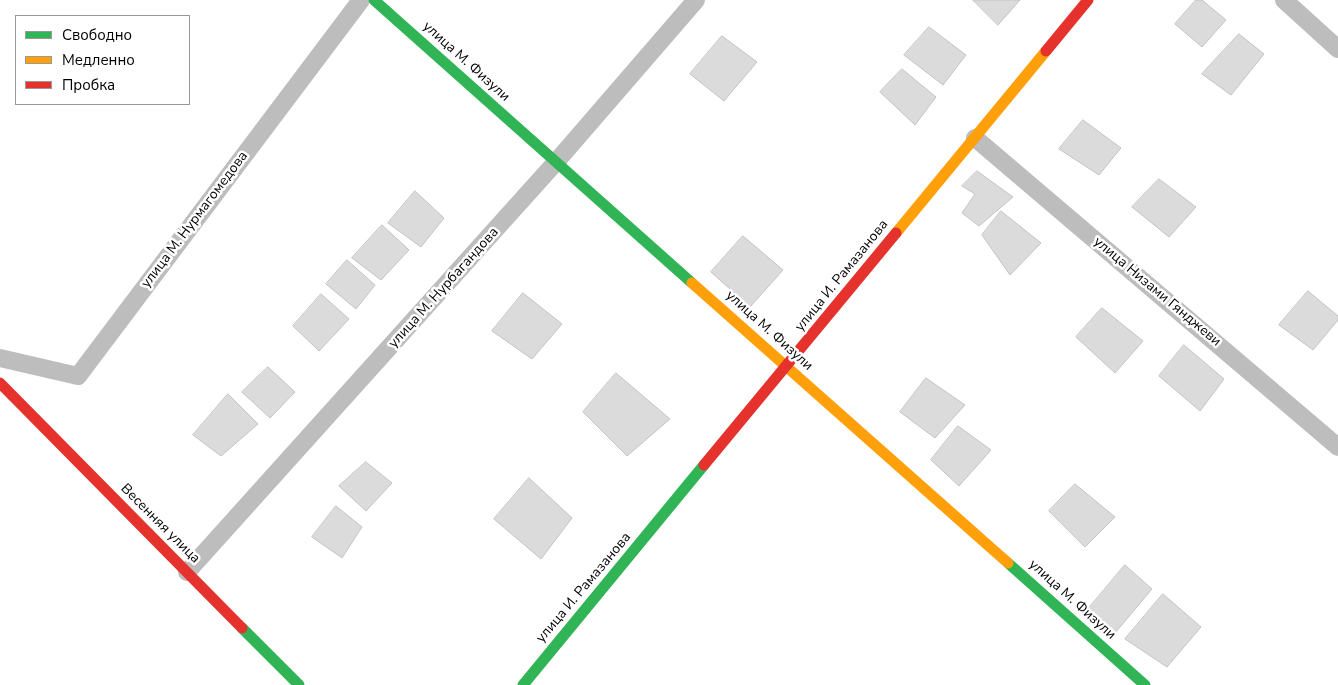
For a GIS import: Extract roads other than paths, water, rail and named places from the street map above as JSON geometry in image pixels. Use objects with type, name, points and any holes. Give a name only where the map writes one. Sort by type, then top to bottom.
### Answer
[{"type":"street","name":"улица М. Нурмагомедова","points":[[0,358],[78,376],[361,0]]},
{"type":"street","name":"улица М. Физули","points":[[374,0],[1145,685]]},
{"type":"street","name":"улица М. Нурбагандова","points":[[187,572],[556,162],[696,0]]},
{"type":"street","name":"улица И. Рамазанова","points":[[523,685],[1088,0]]},
{"type":"street","points":[[1284,0],[1338,49]]},
{"type":"street","name":"улица Низами Гянджеви","points":[[975,138],[1338,447]]},
{"type":"street","name":"Весенняя улица","points":[[0,383],[299,685]]}]
